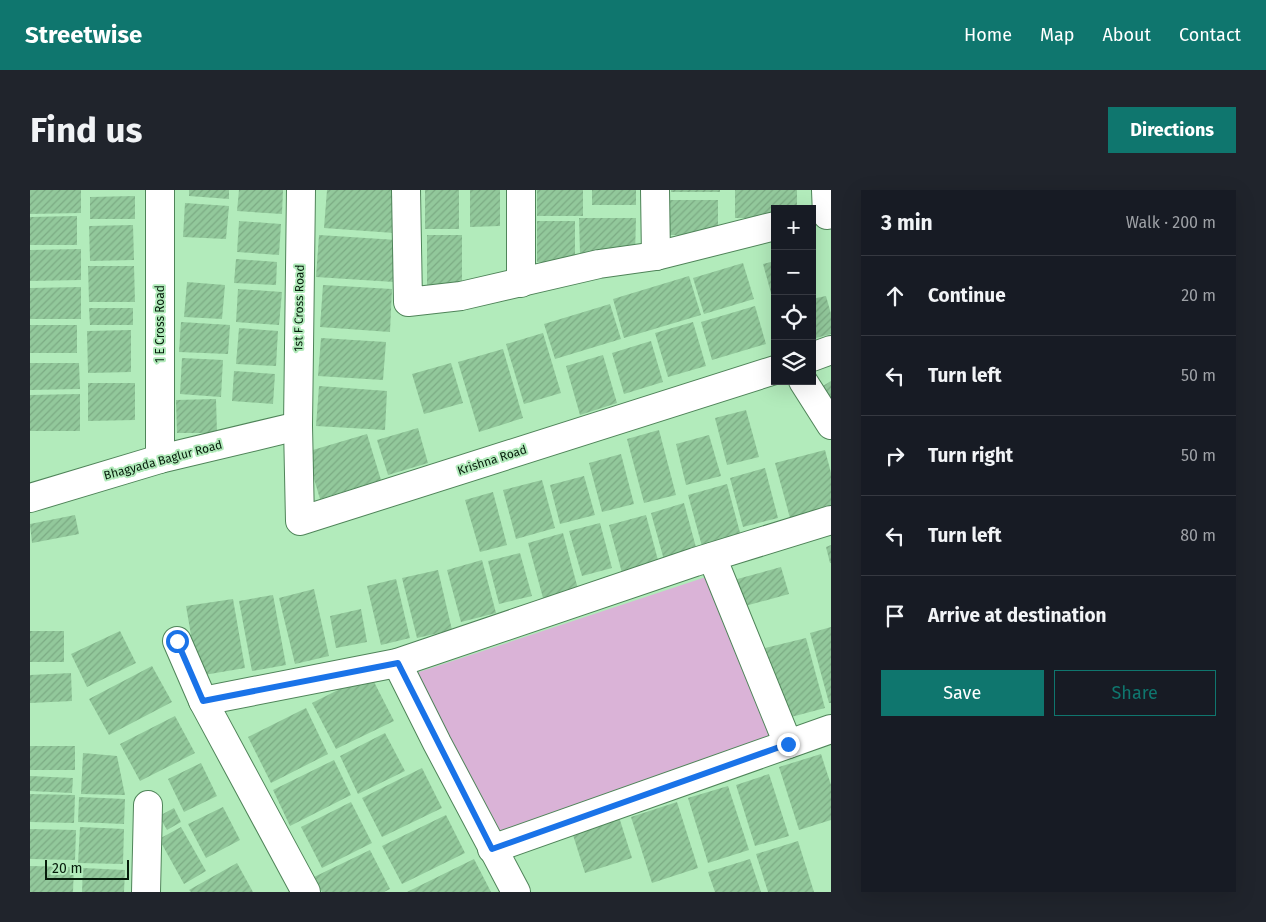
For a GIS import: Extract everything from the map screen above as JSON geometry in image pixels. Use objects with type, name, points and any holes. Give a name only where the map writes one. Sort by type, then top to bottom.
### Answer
[{"type":"street","name":"1 E Cross Road","points":[[160,190],[160,459]]},
{"type":"street","name":"1st F Cross Road","points":[[298,426],[301,190]]},
{"type":"street","points":[[406,190],[408,302],[461,296],[599,264],[656,256],[771,227]]},
{"type":"street","points":[[521,283],[522,190]]},
{"type":"street","points":[[655,190],[656,256]]},
{"type":"street","points":[[816,356],[831,350]]},
{"type":"street","name":"Krishna Road","points":[[298,426],[300,521],[771,371]]},
{"type":"street","points":[[806,385],[831,425]]},
{"type":"street","name":"Bhagyada Baglur Road","points":[[30,498],[160,459],[298,426]]},
{"type":"street","points":[[203,701],[398,663],[712,557],[831,520]]},
{"type":"street","points":[[712,557],[788,744]]},
{"type":"street","points":[[177,641],[203,701],[306,892]]},
{"type":"street","points":[[398,663],[492,849],[516,892]]},
{"type":"street","points":[[492,849],[831,729]]},
{"type":"street","points":[[146,892],[148,805]]},
{"type":"shaded area","points":[[715,574],[781,736],[495,838],[413,674]]},
{"type":"building","points":[[30,190],[81,190],[81,213],[30,214]]},
{"type":"building","points":[[189,190],[229,190],[229,199],[189,196]]},
{"type":"building","points":[[239,190],[283,190],[282,214],[237,211]]},
{"type":"building","points":[[327,190],[397,190],[394,233],[324,228]]},
{"type":"building","points":[[425,190],[459,190],[459,229],[425,229]]},
{"type":"building","points":[[470,190],[500,190],[500,226],[470,227]]},
{"type":"building","points":[[537,190],[583,190],[583,216],[537,216]]},
{"type":"building","points":[[592,190],[636,190],[636,205],[592,205]]},
{"type":"building","points":[[671,190],[720,190],[720,192],[671,192]]},
{"type":"building","points":[[735,190],[797,190],[797,205],[771,205],[771,218],[735,218]]},
{"type":"building","points":[[135,196],[135,219],[90,219],[90,197]]},
{"type":"building","points":[[670,200],[718,200],[718,235],[670,235]]},
{"type":"building","points":[[185,203],[229,206],[226,239],[183,237]]},
{"type":"building","points":[[77,216],[77,245],[30,245],[30,217]]},
{"type":"building","points":[[579,218],[636,218],[635,254],[580,254]]},
{"type":"building","points":[[239,221],[281,224],[279,255],[237,252]]},
{"type":"building","points":[[537,221],[575,221],[575,262],[537,262]]},
{"type":"building","points":[[133,225],[134,260],[90,261],[89,226]]},
{"type":"building","points":[[319,235],[397,240],[394,282],[316,277]]},
{"type":"building","points":[[427,235],[462,235],[462,287],[427,287]]},
{"type":"building","points":[[81,249],[81,280],[30,281],[30,250]]},
{"type":"building","points":[[236,259],[277,262],[276,285],[234,283]]},
{"type":"building","points":[[771,262],[771,293],[763,264]]},
{"type":"building","points":[[743,263],[754,299],[704,314],[693,278]]},
{"type":"building","points":[[88,266],[134,266],[135,302],[89,302]]},
{"type":"building","points":[[689,276],[701,315],[624,338],[613,299]]},
{"type":"building","points":[[187,282],[225,285],[222,319],[184,317]]},
{"type":"building","points":[[323,285],[392,289],[390,332],[320,327]]},
{"type":"building","points":[[81,287],[81,319],[30,319],[30,288]]},
{"type":"building","points":[[238,289],[282,292],[279,325],[236,322]]},
{"type":"building","points":[[826,296],[831,314],[831,334],[816,338],[816,298]]},
{"type":"building","points":[[610,304],[621,339],[555,359],[544,324]]},
{"type":"building","points":[[755,306],[766,344],[712,360],[701,322]]},
{"type":"building","points":[[89,308],[133,308],[133,325],[90,325]]},
{"type":"building","points":[[181,322],[230,325],[228,354],[179,352]]},
{"type":"building","points":[[693,322],[706,366],[668,377],[655,333]]},
{"type":"building","points":[[30,325],[77,325],[77,353],[30,353]]},
{"type":"building","points":[[239,328],[278,331],[276,366],[236,364]]},
{"type":"building","points":[[131,330],[131,372],[88,373],[87,331]]},
{"type":"building","points":[[543,333],[561,393],[524,404],[506,344]]},
{"type":"building","points":[[321,338],[386,342],[383,380],[318,376]]},
{"type":"building","points":[[651,341],[663,382],[624,394],[612,353]]},
{"type":"building","points":[[503,349],[523,418],[479,432],[458,362]]},
{"type":"building","points":[[603,355],[617,403],[580,415],[566,366]]},
{"type":"building","points":[[182,358],[223,360],[221,397],[180,394]]},
{"type":"building","points":[[30,363],[79,363],[80,389],[30,390]]},
{"type":"building","points":[[451,363],[463,403],[424,414],[412,374]]},
{"type":"building","points":[[234,371],[275,374],[273,404],[232,401]]},
{"type":"building","points":[[831,381],[831,399],[823,386]]},
{"type":"building","points":[[88,383],[135,383],[135,420],[88,421]]},
{"type":"building","points":[[319,386],[387,391],[385,430],[316,426]]},
{"type":"building","points":[[80,394],[80,431],[30,431],[30,395]]},
{"type":"building","points":[[216,399],[217,433],[177,433],[176,400]]},
{"type":"building","points":[[746,410],[759,457],[727,465],[715,418]]},
{"type":"building","points":[[418,428],[428,463],[388,475],[377,440]]},
{"type":"building","points":[[659,430],[676,495],[644,503],[627,439]]},
{"type":"building","points":[[367,434],[381,480],[320,499],[306,452]]},
{"type":"building","points":[[709,435],[721,476],[686,485],[676,444]]},
{"type":"building","points":[[825,450],[831,473],[831,507],[790,518],[775,463]]},
{"type":"building","points":[[621,454],[634,504],[602,512],[589,463]]},
{"type":"building","points":[[765,468],[778,518],[743,527],[730,478]]},
{"type":"building","points":[[584,476],[595,515],[560,524],[550,485]]},
{"type":"building","points":[[542,480],[555,528],[516,539],[503,490]]},
{"type":"building","points":[[727,484],[742,540],[703,550],[688,495]]},
{"type":"building","points":[[493,492],[507,545],[480,552],[465,500]]},
{"type":"building","points":[[684,503],[697,551],[664,560],[651,513]]},
{"type":"building","points":[[75,515],[79,534],[32,543],[30,524]]},
{"type":"building","points":[[646,515],[659,564],[622,573],[609,525]]},
{"type":"building","points":[[600,523],[612,568],[582,576],[569,531]]},
{"type":"building","points":[[563,533],[578,589],[543,598],[528,543]]},
{"type":"building","points":[[831,545],[831,563],[830,563],[826,547]]},
{"type":"building","points":[[520,553],[532,596],[499,604],[488,561]]},
{"type":"building","points":[[482,560],[496,613],[461,622],[447,570]]},
{"type":"building","points":[[781,567],[789,594],[738,608],[730,581]]},
{"type":"building","points":[[438,570],[452,630],[417,638],[402,578]]},
{"type":"building","points":[[396,579],[410,638],[381,645],[367,586]]},
{"type":"building","points":[[314,589],[329,656],[295,664],[279,598]]},
{"type":"building","points":[[273,595],[286,665],[252,671],[239,601]]},
{"type":"building","points":[[233,599],[245,668],[198,676],[186,606]]},
{"type":"building","points":[[361,609],[367,642],[336,648],[330,616]]},
{"type":"building","points":[[831,627],[831,703],[829,703],[810,633]]},
{"type":"building","points":[[30,631],[64,631],[64,662],[30,662]]},
{"type":"building","points":[[120,631],[136,663],[87,687],[71,654]]},
{"type":"building","points":[[806,638],[825,708],[780,720],[761,649]]},
{"type":"building","points":[[152,666],[172,702],[109,735],[89,699]]},
{"type":"building","points":[[71,673],[72,701],[30,703],[30,675]]},
{"type":"building","points":[[370,674],[394,721],[336,749],[312,703]]},
{"type":"building","points":[[306,708],[328,754],[271,783],[248,737]]},
{"type":"building","points":[[175,716],[195,753],[140,781],[120,744]]},
{"type":"building","points":[[385,733],[405,771],[358,794],[340,756]]},
{"type":"building","points":[[30,746],[75,746],[75,770],[30,770]]},
{"type":"building","points":[[83,753],[117,756],[125,795],[81,794]]},
{"type":"building","points":[[821,754],[831,785],[831,820],[799,830],[779,767]]},
{"type":"building","points":[[334,760],[351,795],[290,826],[273,790]]},
{"type":"building","points":[[201,763],[217,796],[184,812],[168,779]]},
{"type":"building","points":[[422,768],[442,808],[382,837],[362,798]]},
{"type":"building","points":[[769,774],[789,836],[755,846],[736,785]]},
{"type":"building","points":[[30,776],[73,778],[72,793],[30,791]]},
{"type":"building","points":[[728,786],[749,850],[708,863],[688,798]]},
{"type":"building","points":[[30,794],[75,795],[74,823],[30,822]]},
{"type":"building","points":[[79,797],[125,799],[124,824],[78,822]]},
{"type":"building","points":[[351,802],[372,843],[322,868],[301,827]]},
{"type":"building","points":[[677,802],[698,868],[652,883],[631,817]]},
{"type":"building","points":[[223,807],[240,840],[206,858],[188,824]]},
{"type":"building","points":[[174,808],[181,822],[167,830],[159,816]]},
{"type":"building","points":[[446,815],[465,853],[402,884],[382,846]]},
{"type":"building","points":[[619,817],[632,858],[585,873],[572,832]]},
{"type":"building","points":[[80,827],[124,829],[123,864],[78,863]]},
{"type":"building","points":[[181,827],[206,871],[184,884],[159,839]]},
{"type":"building","points":[[30,829],[76,830],[75,860],[30,859]]},
{"type":"building","points":[[798,841],[814,892],[768,892],[756,854]]},
{"type":"building","points":[[370,850],[390,889],[384,892],[322,892],[314,877]]},
{"type":"building","points":[[474,859],[491,892],[407,892]]},
{"type":"building","points":[[750,859],[761,892],[715,892],[708,872]]},
{"type":"building","points":[[237,863],[253,892],[191,892],[189,890]]},
{"type":"building","points":[[30,866],[74,867],[73,892],[30,892]]},
{"type":"building","points":[[83,868],[125,870],[124,892],[82,892]]},
{"type":"route","points":[[177,641],[203,701],[398,663],[492,849],[788,744]]}]
